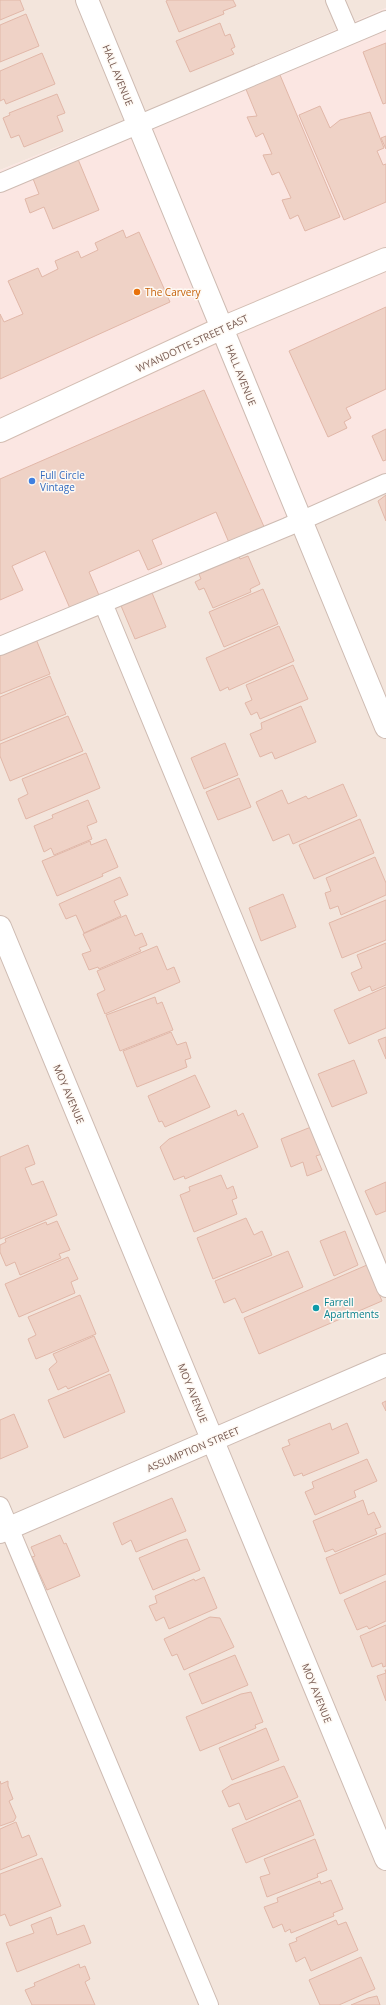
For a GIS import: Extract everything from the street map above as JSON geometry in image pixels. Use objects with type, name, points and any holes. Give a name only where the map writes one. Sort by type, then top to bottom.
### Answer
[{"type":"street","name":"HALL AVENUE","points":[[87,0],[386,727]]},
{"type":"street","name":"WYANDOTTE STREET EAST","points":[[0,431],[222,328],[386,259]]},
{"type":"street","name":"MOY AVENUE","points":[[0,927],[386,1859]]},
{"type":"street","name":"ASSUMPTION STREET","points":[[5,1530],[386,1365]]},
{"type":"lane","points":[[335,0],[350,35]]},
{"type":"lane","points":[[0,183],[386,20]]},
{"type":"lane","points":[[0,646],[301,520],[386,482]]},
{"type":"lane","points":[[103,603],[386,1288]]},
{"type":"lane","points":[[0,1506],[5,1530],[209,2005]]},
{"type":"shaded area","points":[[0,0],[386,0],[386,8],[164,104],[0,170]]},
{"type":"shaded area","points":[[386,8],[386,492],[0,654],[0,170],[164,104]]},
{"type":"shaded area","points":[[386,492],[386,2005],[0,2005],[0,654]]},
{"type":"building","points":[[0,0],[20,0],[24,10],[0,20]]},
{"type":"building","points":[[233,0],[236,6],[223,11],[224,14],[179,32],[166,1]]},
{"type":"building","points":[[26,14],[39,46],[0,62],[0,25]]},
{"type":"building","points":[[220,23],[225,36],[230,34],[235,47],[231,49],[234,54],[190,72],[176,41]]},
{"type":"building","points":[[386,43],[386,103],[383,104],[363,52]]},
{"type":"building","points":[[42,53],[55,84],[6,104],[4,99],[0,101],[0,71]]},
{"type":"building","points":[[277,68],[340,217],[305,231],[298,215],[290,219],[282,200],[291,198],[279,172],[272,175],[263,155],[272,154],[263,133],[256,137],[247,117],[257,116],[243,82]]},
{"type":"building","points":[[57,94],[65,113],[57,116],[63,131],[24,147],[19,135],[11,138],[3,118],[10,115],[9,113]]},
{"type":"building","points":[[320,106],[330,128],[340,120],[370,112],[384,148],[377,151],[383,165],[386,164],[386,202],[344,220],[299,115]]},
{"type":"building","points":[[386,136],[386,149],[381,138]]},
{"type":"building","points":[[75,152],[99,210],[53,229],[44,207],[30,213],[25,199],[39,194],[30,171]]},
{"type":"building","points":[[123,230],[126,238],[139,232],[170,302],[0,379],[0,314],[4,322],[23,314],[8,281],[38,268],[42,277],[58,269],[55,261],[78,251],[81,258],[98,250],[95,243]]},
{"type":"building","points":[[386,307],[386,389],[346,408],[351,418],[344,422],[347,428],[328,437],[289,351]]},
{"type":"building","points":[[204,390],[265,529],[230,545],[216,512],[152,540],[162,564],[148,570],[139,550],[89,572],[101,600],[72,613],[45,551],[12,566],[23,590],[0,600],[0,479]]},
{"type":"building","points":[[386,429],[386,460],[383,461],[372,436]]},
{"type":"building","points":[[386,495],[386,521],[378,501]]},
{"type":"building","points":[[239,556],[240,559],[248,556],[260,584],[250,589],[251,592],[213,608],[204,588],[199,590],[195,582],[201,579],[199,574]]},
{"type":"building","points":[[150,588],[166,627],[135,639],[119,601]]},
{"type":"building","points":[[263,589],[278,624],[224,647],[209,612]]},
{"type":"building","points":[[279,626],[294,661],[229,690],[228,687],[220,691],[206,658]]},
{"type":"building","points":[[36,639],[50,674],[0,694],[0,654]]},
{"type":"building","points":[[293,665],[308,699],[260,719],[257,712],[251,715],[245,703],[252,700],[246,685]]},
{"type":"building","points":[[50,676],[66,714],[0,741],[0,697]]},
{"type":"building","points":[[301,706],[316,742],[275,759],[272,752],[260,757],[250,734],[262,729],[261,723]]},
{"type":"building","points":[[68,716],[83,751],[10,781],[0,756],[0,744]]},
{"type":"building","points":[[225,743],[238,775],[204,789],[191,758]]},
{"type":"building","points":[[86,753],[100,788],[26,819],[18,799],[28,794],[22,779]]},
{"type":"building","points":[[239,778],[251,807],[218,820],[206,792]]},
{"type":"building","points":[[343,784],[357,816],[293,844],[289,834],[273,841],[256,802],[282,790],[288,804],[306,796],[308,799]]},
{"type":"building","points":[[88,800],[97,822],[87,826],[92,839],[54,855],[51,848],[44,852],[34,826],[53,818],[52,815]]},
{"type":"building","points":[[360,819],[374,853],[314,879],[299,845]]},
{"type":"building","points":[[106,839],[118,867],[102,874],[103,876],[57,896],[42,861],[90,841],[91,845]]},
{"type":"building","points":[[375,857],[386,883],[386,895],[341,915],[338,906],[330,909],[325,893],[331,891],[326,878]]},
{"type":"building","points":[[120,877],[128,895],[114,901],[121,916],[84,933],[76,915],[66,919],[59,904]]},
{"type":"building","points":[[283,894],[296,927],[261,941],[249,908]]},
{"type":"building","points":[[386,900],[386,940],[342,958],[329,923]]},
{"type":"building","points":[[126,915],[135,936],[142,933],[147,945],[139,948],[141,951],[99,969],[98,967],[89,970],[82,954],[91,951],[83,934]]},
{"type":"building","points":[[386,943],[386,985],[372,991],[370,986],[359,991],[351,973],[362,968],[357,955]]},
{"type":"building","points":[[157,946],[167,970],[174,967],[180,982],[105,1014],[97,994],[105,990],[97,971]]},
{"type":"building","points":[[386,987],[386,1028],[349,1044],[334,1010]]},
{"type":"building","points":[[155,997],[157,1004],[162,1002],[173,1030],[120,1051],[106,1015]]},
{"type":"building","points":[[171,1032],[177,1045],[186,1042],[191,1058],[185,1060],[187,1067],[137,1087],[123,1051]]},
{"type":"building","points":[[386,1037],[386,1059],[378,1040]]},
{"type":"building","points":[[354,1060],[367,1093],[332,1107],[318,1074]]},
{"type":"building","points":[[195,1075],[210,1107],[165,1127],[162,1121],[159,1122],[148,1096]]},
{"type":"building","points":[[236,1110],[238,1116],[243,1113],[258,1147],[185,1179],[184,1176],[174,1180],[160,1147],[169,1139]]},
{"type":"building","points":[[311,1127],[322,1154],[316,1156],[322,1170],[307,1176],[303,1162],[291,1167],[281,1139]]},
{"type":"building","points":[[28,1145],[35,1164],[25,1168],[32,1185],[43,1181],[57,1215],[0,1239],[0,1157]]},
{"type":"building","points":[[221,1175],[227,1189],[233,1186],[237,1198],[232,1200],[237,1214],[194,1232],[180,1195],[190,1191],[189,1187]]},
{"type":"building","points":[[386,1182],[386,1211],[376,1215],[365,1191]]},
{"type":"building","points":[[246,1218],[254,1235],[262,1231],[272,1255],[213,1279],[197,1238]]},
{"type":"building","points":[[57,1221],[70,1250],[59,1254],[61,1258],[20,1275],[15,1262],[6,1266],[0,1252],[0,1245],[6,1242],[5,1239],[46,1222],[47,1225]]},
{"type":"building","points":[[345,1231],[358,1265],[334,1276],[320,1241]]},
{"type":"building","points":[[288,1251],[303,1287],[242,1313],[235,1298],[224,1303],[215,1281]]},
{"type":"building","points":[[68,1257],[78,1279],[71,1282],[75,1293],[19,1317],[5,1284]]},
{"type":"building","name":"Farrell Apartments","points":[[367,1265],[382,1301],[259,1354],[244,1318]]},
{"type":"building","points":[[80,1295],[96,1334],[36,1359],[28,1339],[36,1335],[28,1317]]},
{"type":"building","points":[[94,1336],[109,1371],[68,1389],[66,1386],[58,1390],[49,1369],[57,1362],[53,1354]]},
{"type":"building","points":[[110,1374],[125,1412],[64,1438],[48,1400]]},
{"type":"building","points":[[386,1401],[386,1411],[382,1403]]},
{"type":"building","points":[[14,1414],[28,1447],[0,1459],[0,1420]]},
{"type":"building","points":[[330,1423],[332,1430],[347,1423],[359,1453],[303,1476],[302,1473],[294,1476],[282,1448],[290,1445],[288,1440]]},
{"type":"building","points":[[367,1459],[377,1481],[354,1491],[356,1497],[315,1515],[305,1492],[314,1488],[312,1482]]},
{"type":"building","points":[[172,1498],[186,1531],[136,1552],[131,1540],[122,1545],[113,1523]]},
{"type":"building","points":[[363,1500],[368,1515],[374,1512],[381,1527],[375,1529],[377,1534],[335,1552],[333,1549],[325,1552],[313,1521]]},
{"type":"building","points":[[386,1533],[386,1574],[340,1594],[326,1558]]},
{"type":"building","points":[[60,1535],[64,1544],[66,1543],[80,1576],[47,1590],[32,1557],[35,1556],[31,1547]]},
{"type":"building","points":[[187,1539],[200,1570],[153,1590],[139,1558]]},
{"type":"building","points":[[204,1577],[217,1608],[169,1629],[164,1617],[156,1621],[149,1606],[157,1603],[155,1596],[194,1579],[195,1581]]},
{"type":"building","points":[[386,1581],[386,1621],[369,1629],[367,1626],[357,1630],[344,1600]]},
{"type":"building","points":[[210,1617],[220,1618],[234,1647],[184,1670],[177,1654],[172,1656],[164,1639]]},
{"type":"building","points":[[386,1625],[386,1666],[383,1667],[382,1663],[372,1667],[360,1636]]},
{"type":"building","points":[[235,1655],[248,1685],[202,1704],[189,1674]]},
{"type":"building","points":[[386,1673],[386,1701],[377,1676]]},
{"type":"building","points":[[251,1692],[263,1722],[255,1725],[256,1728],[200,1751],[186,1717],[241,1694]]},
{"type":"building","points":[[266,1728],[279,1760],[232,1780],[219,1748]]},
{"type":"building","points":[[284,1766],[298,1797],[246,1820],[239,1803],[229,1807],[222,1791],[231,1785]]},
{"type":"building","points":[[0,1781],[1,1784],[8,1781],[8,1786],[13,1799],[9,1801],[16,1817],[14,1821],[0,1826]]},
{"type":"building","points":[[300,1800],[314,1835],[246,1863],[232,1829]]},
{"type":"building","points":[[16,1822],[22,1838],[29,1835],[37,1855],[0,1870],[0,1829]]},
{"type":"building","points":[[315,1839],[327,1870],[317,1874],[318,1877],[267,1897],[260,1877],[270,1874],[264,1859]]},
{"type":"building","points":[[42,1858],[61,1906],[10,1926],[5,1914],[0,1916],[0,1874]]},
{"type":"building","points":[[331,1880],[343,1909],[333,1913],[334,1916],[291,1933],[290,1929],[285,1932],[282,1924],[273,1928],[264,1907],[278,1902],[277,1898],[320,1881],[321,1884]]},
{"type":"building","points":[[51,1917],[57,1935],[84,1925],[91,1943],[17,1972],[6,1943],[34,1933],[31,1925]]},
{"type":"building","points":[[336,1920],[338,1925],[346,1922],[358,1950],[311,1971],[305,1957],[296,1962],[289,1944],[297,1941],[296,1938]]},
{"type":"building","points":[[361,1957],[375,1989],[339,2005],[320,2005],[309,1980]]},
{"type":"building","points":[[79,1964],[80,1968],[85,1966],[90,1979],[85,1982],[95,2005],[32,2005],[25,1990],[35,1986],[34,1983]]},
{"type":"building","points":[[377,1996],[380,2005],[351,2005],[368,1998]]},
{"type":"place","name":"The Carvery","points":[[137,292]]},
{"type":"place","name":"Full Circle Vintage","points":[[32,481]]},
{"type":"place","name":"Farrell Apartments","points":[[316,1308]]}]
